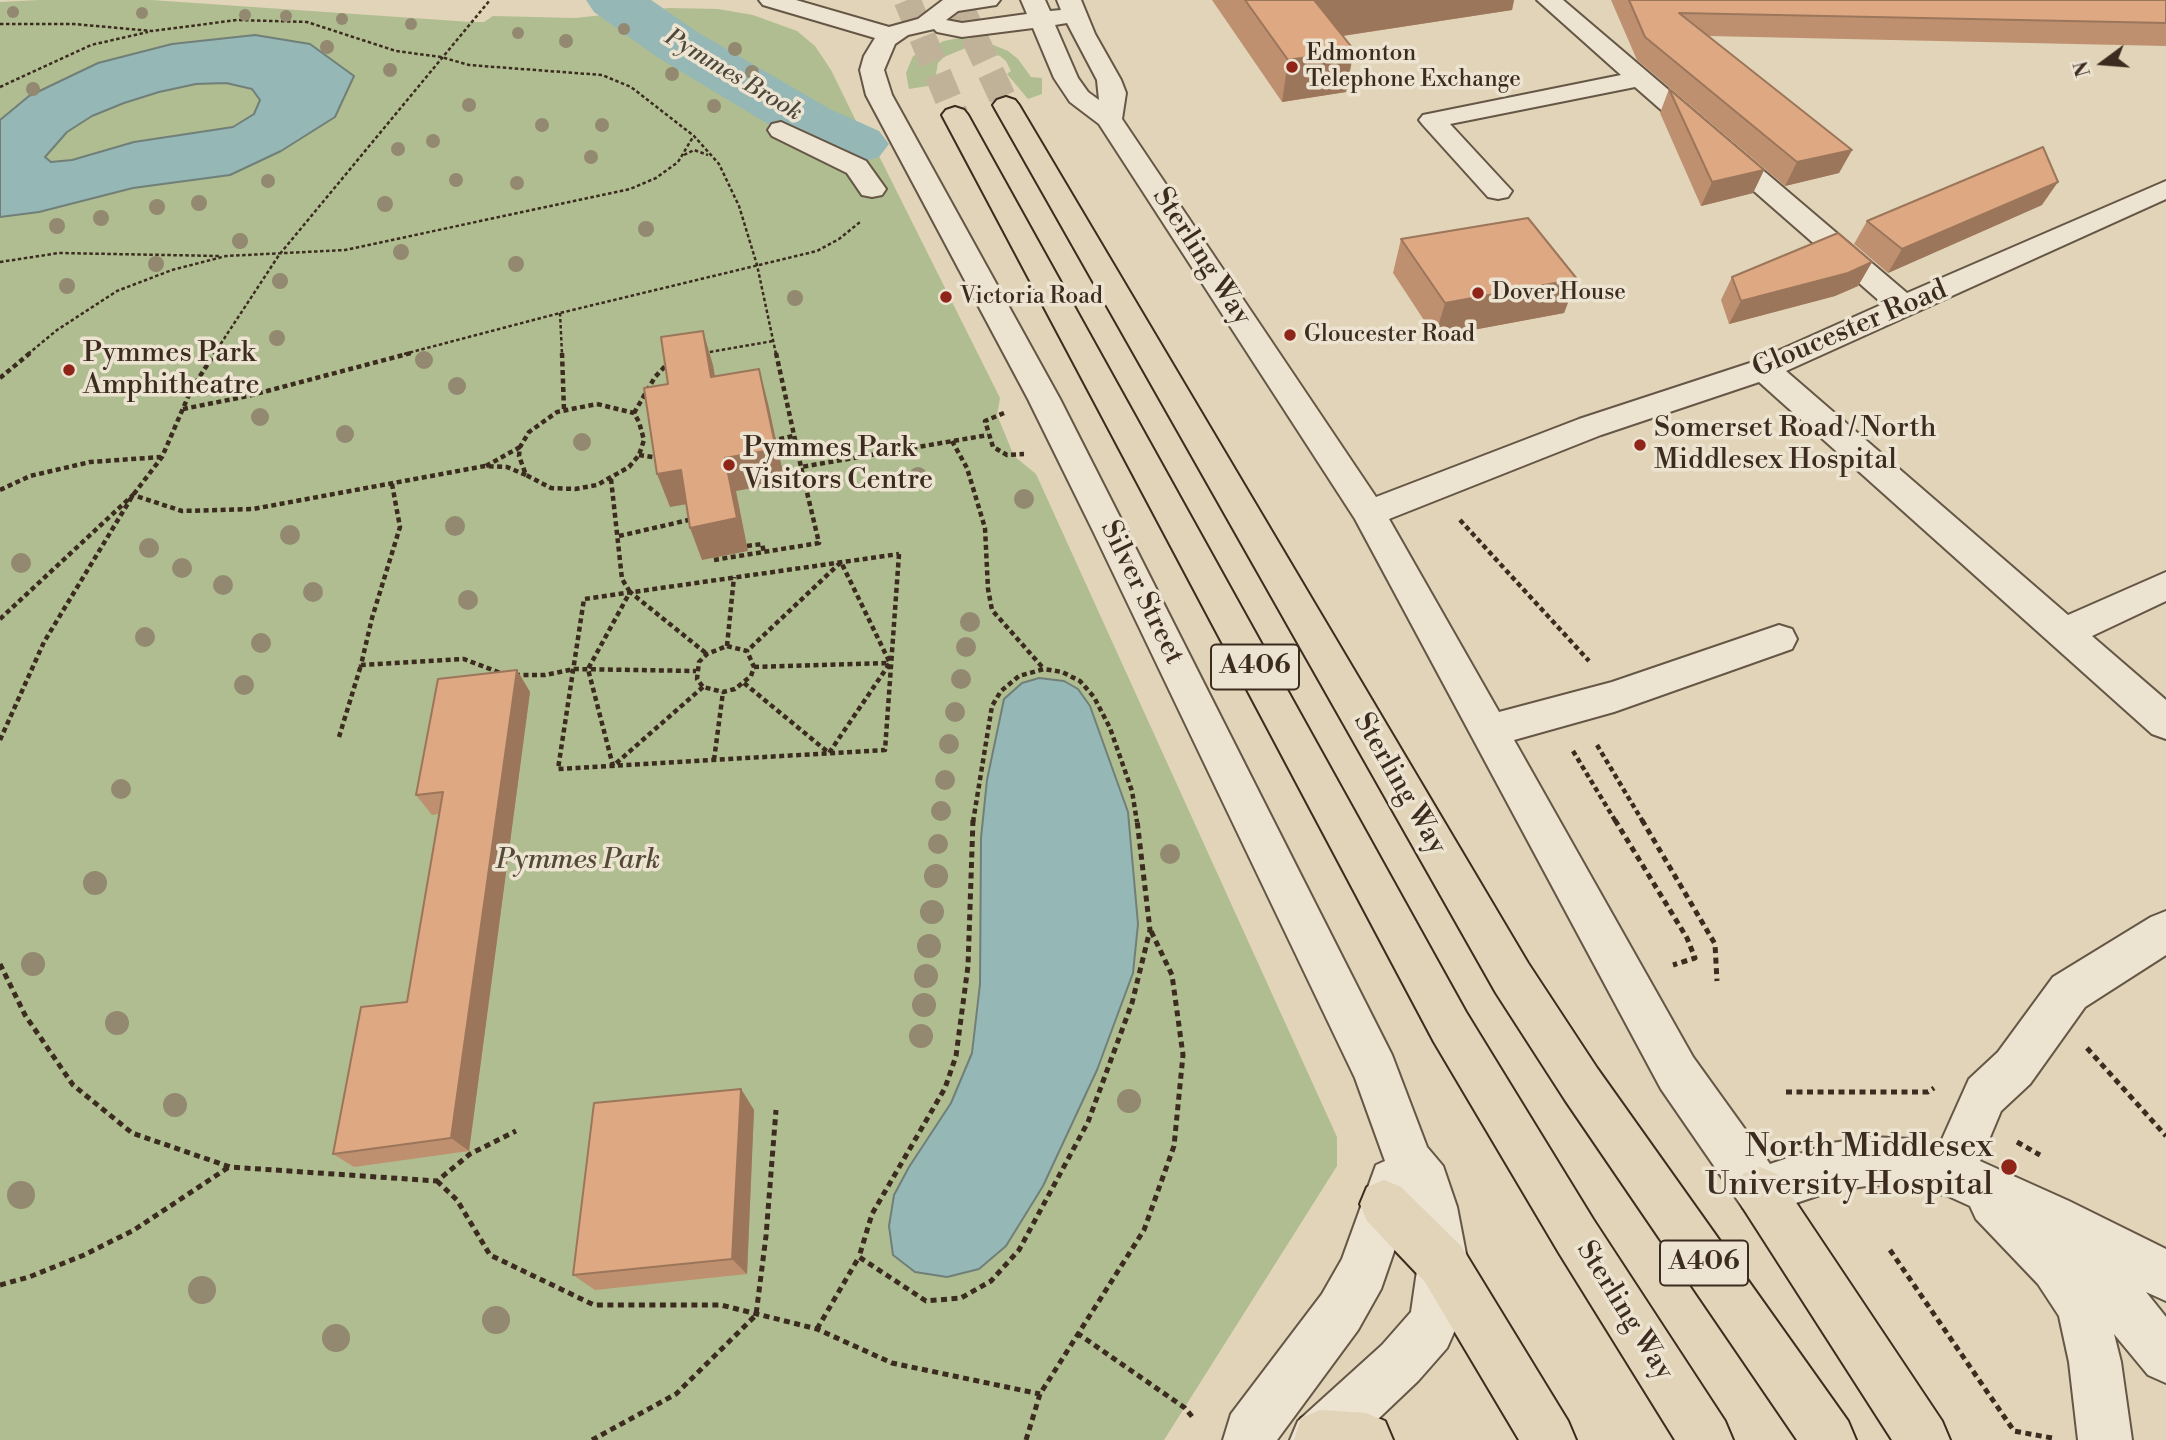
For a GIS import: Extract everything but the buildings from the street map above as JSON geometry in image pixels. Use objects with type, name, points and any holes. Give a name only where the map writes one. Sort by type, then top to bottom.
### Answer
[{"type":"highway","name":"Sterling Way","points":[[1006,105],[1512,978],[1581,1084],[1829,1440]]},
{"type":"highway","name":"Sterling Way","points":[[955,115],[1450,1027],[1576,1236],[1706,1440]]},
{"type":"highway","name":"A406","points":[[1760,1191],[1923,1440]]},
{"type":"highway","points":[[1384,1204],[1443,1264],[1549,1440]]},
{"type":"street","points":[[771,0],[891,36],[926,24],[951,5],[988,0]]},
{"type":"street","points":[[1549,0],[1905,307]]},
{"type":"street","points":[[926,24],[962,30],[1036,10],[1072,8],[1109,80],[1113,93],[1109,118]]},
{"type":"street","name":"Sterling Way","points":[[1036,10],[1059,68],[1079,97],[1109,118],[1369,513],[1677,1073],[1760,1191]]},
{"type":"street","name":"Silver Street","points":[[891,36],[881,46],[872,70],[879,95],[1037,387],[1111,533],[1376,1071],[1409,1162],[1426,1183],[1443,1264],[1438,1310],[1429,1330],[1334,1439]]},
{"type":"street","points":[[1498,191],[1432,120],[1638,79]]},
{"type":"street","points":[[781,131],[848,162],[862,173],[872,189]]},
{"type":"street","name":"Gloucester Road","points":[[1369,513],[1590,427],[1765,369],[2166,189]]},
{"type":"street","points":[[1765,369],[2166,723]]},
{"type":"street","points":[[2064,632],[2166,586]]},
{"type":"street","points":[[1488,731],[1614,697],[1779,639]]},
{"type":"street","points":[[1951,1173],[1985,1095],[2014,1068],[2069,992],[2166,931]]},
{"type":"street","points":[[1760,1191],[1832,1167],[1873,1161],[1912,1163],[1951,1173],[2052,1218],[2166,1276]]},
{"type":"street","points":[[1250,1440],[1250,1433],[1340,1312],[1363,1270],[1397,1173],[1409,1162]]},
{"type":"street","points":[[1951,1173],[1987,1196],[2015,1221],[2056,1265],[2082,1307],[2095,1362],[2105,1440]]},
{"type":"street","points":[[2052,1218],[2166,1357]]},
{"type":"path","points":[[0,740],[44,642],[133,495],[162,457],[191,390],[279,255],[490,0]]},
{"type":"path","points":[[0,87],[91,45],[152,31],[237,20],[307,22],[396,51],[441,57],[469,65],[602,75],[631,87],[694,136],[719,164],[739,206],[757,265],[819,543],[714,560]]},
{"type":"path","points":[[0,24],[74,24],[152,31]]},
{"type":"path","points":[[0,262],[59,253],[226,256],[345,250],[630,189],[656,178],[681,157],[691,145],[694,136]]},
{"type":"path","points":[[681,157],[694,150],[712,157]]},
{"type":"path","points":[[182,409],[248,396],[560,313],[817,251],[839,239],[861,221],[872,201],[872,189]]},
{"type":"path","points":[[0,378],[57,330],[117,291],[172,270],[226,256]]},
{"type":"path","points":[[560,313],[564,410]]},
{"type":"path","points":[[700,354],[772,341]]},
{"type":"path","points":[[634,413],[663,366],[676,358]]},
{"type":"path","points":[[162,386],[191,390]]},
{"type":"path","points":[[133,495],[182,511],[253,509],[485,466],[505,457],[520,446],[529,432],[543,420],[564,410],[597,404],[634,413]]},
{"type":"path","points":[[485,466],[507,467],[551,488],[575,489],[611,479],[629,467],[639,455],[645,440],[634,413]]},
{"type":"path","points":[[997,415],[985,421],[988,435],[999,452],[1014,456]]},
{"type":"path","points":[[801,467],[988,435]]},
{"type":"path","points":[[765,442],[793,436]]},
{"type":"path","points":[[952,441],[967,468],[985,528],[988,589],[992,610],[1044,669]]},
{"type":"path","points":[[520,446],[519,461],[526,475]]},
{"type":"path","points":[[639,455],[664,458]]},
{"type":"path","points":[[0,490],[30,476],[90,462],[162,457]]},
{"type":"path","points":[[611,479],[622,579],[630,592],[706,654]]},
{"type":"path","points":[[339,737],[400,527],[392,485]]},
{"type":"path","points":[[0,619],[133,495]]},
{"type":"path","points":[[1457,517],[1597,670],[1614,697]]},
{"type":"path","points":[[619,536],[695,519]]},
{"type":"path","points":[[747,546],[762,544],[764,551]]},
{"type":"path","points":[[899,554],[885,750],[558,769],[584,599],[630,592],[899,554]]},
{"type":"path","points":[[747,651],[841,562]]},
{"type":"path","points":[[841,562],[890,663]]},
{"type":"path","points":[[727,646],[734,578]]},
{"type":"path","points":[[613,766],[588,669],[630,592]]},
{"type":"path","points":[[727,646],[747,651],[754,667],[744,683],[723,692],[703,687],[697,679],[696,671],[706,654],[727,646]]},
{"type":"path","points":[[361,665],[464,659],[508,675],[545,675],[574,669],[696,671]]},
{"type":"path","points":[[754,667],[890,663]]},
{"type":"path","points":[[829,753],[890,663]]},
{"type":"path","points":[[817,1329],[859,1257],[872,1214],[945,1088],[957,1056],[968,966],[971,839],[980,768],[992,706],[1001,691],[1019,676],[1044,669],[1062,672],[1080,681],[1094,697],[1110,728],[1132,791],[1143,856],[1150,930],[1132,1003],[1088,1122],[1019,1250],[991,1281],[961,1298],[926,1301],[859,1257]]},
{"type":"path","points":[[744,683],[829,753]]},
{"type":"path","points":[[613,766],[703,687]]},
{"type":"path","points":[[714,760],[723,692]]},
{"type":"path","points":[[1593,738],[1715,944],[1717,981]]},
{"type":"path","points":[[1569,745],[1687,938],[1695,958],[1673,965]]},
{"type":"path","points":[[1026,1440],[1040,1394],[1144,1230],[1174,1146],[1183,1055],[1172,975],[1150,930]]},
{"type":"path","points":[[0,964],[25,1015],[73,1085],[132,1133],[230,1167],[437,1181],[457,1200],[490,1255],[594,1305],[721,1305],[817,1329],[892,1363],[1040,1394]]},
{"type":"path","points":[[2079,1038],[2166,1136]]},
{"type":"path","points":[[1786,1091],[1928,1092],[1937,1086]]},
{"type":"path","points":[[592,1440],[676,1394],[756,1315],[766,1236],[776,1110]]},
{"type":"path","points":[[437,1181],[470,1154],[516,1131]]},
{"type":"path","points":[[0,1284],[29,1278],[134,1230],[230,1167]]},
{"type":"path","points":[[1890,1250],[2014,1431],[2052,1438]]},
{"type":"path","points":[[1077,1333],[1185,1408],[1194,1419]]},
{"type":"green space","name":"Pymmes Park","points":[[151,0],[471,22],[484,22],[493,16],[575,18],[669,8],[718,9],[753,15],[797,31],[815,46],[831,70],[857,123],[874,146],[1000,398],[997,415],[1014,456],[1036,474],[1337,1137],[1337,1166],[1164,1440],[0,1440],[0,2]]},
{"type":"green space","points":[[959,38],[981,40],[1008,51],[1018,59],[1031,77],[1042,78],[1042,94],[1028,99],[1007,74],[1011,71],[1006,61],[1000,56],[976,50],[973,45],[944,57],[938,63],[934,85],[909,89],[906,73],[913,56],[944,41]]},
{"type":"water","points":[[255,35],[310,44],[354,76],[335,117],[281,151],[230,175],[133,188],[39,212],[0,217],[0,120],[29,96],[98,63],[172,44]],"holes":[[[226,83],[252,89],[260,100],[254,114],[233,127],[134,142],[72,160],[51,162],[45,157],[67,132],[92,116],[124,103],[196,84]]]},
{"type":"water","points":[[1039,678],[1064,681],[1078,689],[1090,706],[1128,812],[1138,924],[1133,973],[1097,1070],[1043,1186],[1006,1246],[979,1269],[947,1277],[915,1272],[893,1255],[889,1226],[894,1195],[951,1103],[972,1053],[980,984],[981,838],[987,780],[1004,699],[1022,683]]},
{"type":"waterway","name":"Pymmes Brook","points":[[614,0],[678,45],[808,122],[857,144]]},
{"type":"tunnel","points":[[907,0],[955,115]]},
{"type":"tunnel","points":[[957,0],[1006,105]]},
{"type":"place","name":"Edmonton Telephone Exchange","points":[[1292,67]]},
{"type":"place","name":"Dover House","points":[[1478,293]]},
{"type":"place","name":"Victoria Road","points":[[946,297]]},
{"type":"place","name":"Gloucester Road","points":[[1290,335]]},
{"type":"place","name":"Pymmes Park Amphitheatre","points":[[69,370]]},
{"type":"place","name":"Somerset Road / North Middlesex Hospital","points":[[1640,445]]},
{"type":"place","name":"Pymmes Park Visitors Centre","points":[[729,465]]},
{"type":"place","name":"North Middlesex University Hospital","points":[[2009,1167]]}]
